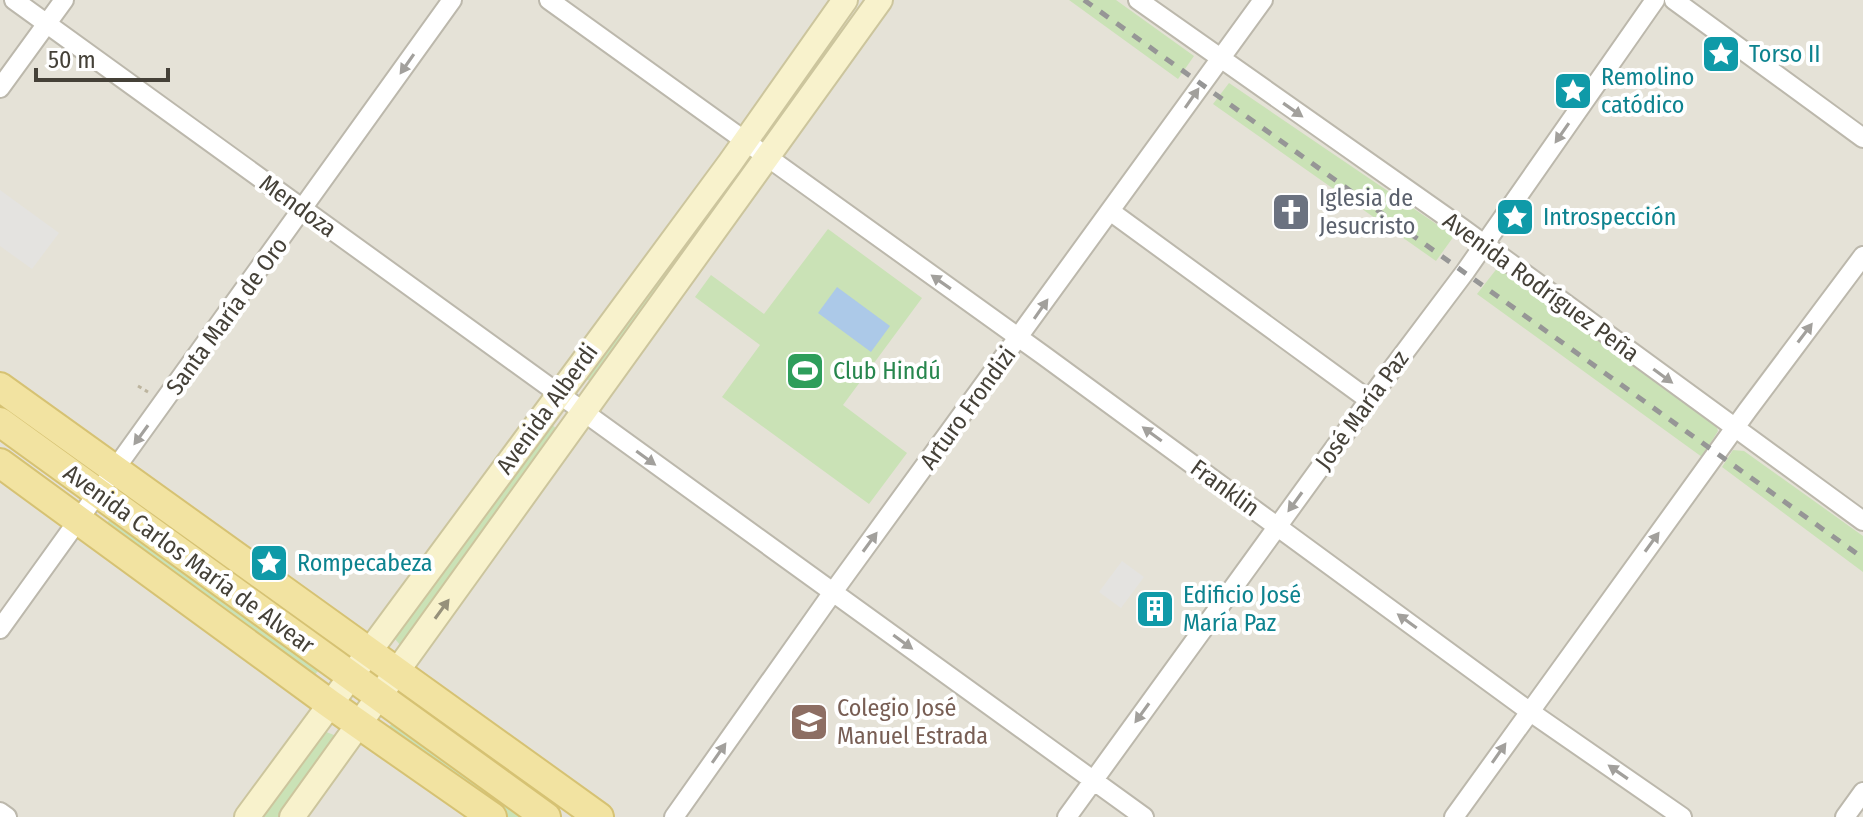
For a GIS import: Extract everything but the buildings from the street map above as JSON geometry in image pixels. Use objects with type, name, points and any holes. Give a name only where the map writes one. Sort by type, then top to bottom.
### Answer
[{"type":"main road","name":"Avenida Alberdi","points":[[247,817],[744,143],[845,0]]},
{"type":"main road","name":"Avenida Alberdi","points":[[292,817],[880,0]]},
{"type":"main road","name":"Avenida Carlos María de Alvear","points":[[0,387],[116,470],[359,664],[378,696],[546,817]]},
{"type":"main road","name":"Avenida Carlos María de Alvear","points":[[0,422],[99,494],[359,664]]},
{"type":"main road","name":"Avenida Carlos María de Alvear","points":[[0,463],[330,704],[492,817]]},
{"type":"main road","points":[[359,664],[396,672],[599,817]]},
{"type":"street","name":"Mendoza","points":[[14,0],[1144,817]]},
{"type":"street","points":[[0,88],[64,0]]},
{"type":"street","name":"Santa María de Oro","points":[[0,629],[452,0]]},
{"type":"street","name":"Franklin","points":[[549,0],[1019,338],[1529,711],[1682,817]]},
{"type":"street","name":"Avenida Rodríguez Peña","points":[[1138,0],[1484,244],[1863,521]]},
{"type":"street","name":"Arturo Frondizi","points":[[674,817],[833,592],[1263,0]]},
{"type":"street","name":"José María Paz","points":[[1067,817],[1484,244],[1655,0]]},
{"type":"street","points":[[1674,0],[1863,138]]},
{"type":"street","points":[[1110,211],[1369,400]]},
{"type":"street","points":[[1454,817],[1863,256]]},
{"type":"street","points":[[1845,817],[1863,792]]},
{"type":"street","points":[[0,812],[7,817]]},
{"type":"path","points":[[138,386],[148,392]]},
{"type":"shaded area","points":[[0,0],[1863,0],[1863,817],[0,817]]},
{"type":"shaded area","points":[[0,190],[59,233],[32,269],[0,246]]},
{"type":"shaded area","points":[[1122,561],[1144,577],[1121,608],[1099,592]]},
{"type":"green space","points":[[1069,0],[1116,0],[1194,56],[1178,79]]},
{"type":"green space","points":[[1229,83],[1454,236],[1436,261],[1213,104]]},
{"type":"green space","points":[[729,178],[737,184],[592,381],[583,379]]},
{"type":"green space","name":"Club Hindú","points":[[828,229],[922,298],[843,405],[907,453],[869,504],[722,397],[760,345],[695,297],[711,275],[764,314]]},
{"type":"green space","points":[[1498,267],[1715,422],[1718,431],[1702,457],[1477,294]]},
{"type":"green space","points":[[552,425],[557,429],[401,646],[395,639],[546,426]]},
{"type":"green space","points":[[1733,450],[1744,451],[1863,536],[1863,572],[1722,467]]},
{"type":"green space","points":[[111,518],[322,666],[313,677],[106,524]]},
{"type":"green space","points":[[393,722],[529,817],[508,817],[390,732],[388,728]]},
{"type":"green space","points":[[321,730],[334,735],[336,741],[281,817],[262,817]]},
{"type":"water","points":[[837,287],[890,326],[871,352],[818,313]]},
{"type":"railway","points":[[1084,0],[1863,558]]},
{"type":"place","name":"Torso II","points":[[1721,54]]},
{"type":"place","name":"Remolino catódico","points":[[1573,91]]},
{"type":"place","name":"Iglesia de Jesucristo","points":[[1291,212]]},
{"type":"place","name":"Introspección","points":[[1515,217]]},
{"type":"place","name":"Club Hindú","points":[[805,371]]},
{"type":"place","name":"Rompecabeza","points":[[269,563]]},
{"type":"place","name":"Edificio José María Paz","points":[[1155,609]]},
{"type":"place","name":"Colegio José Manuel Estrada","points":[[809,722]]}]
